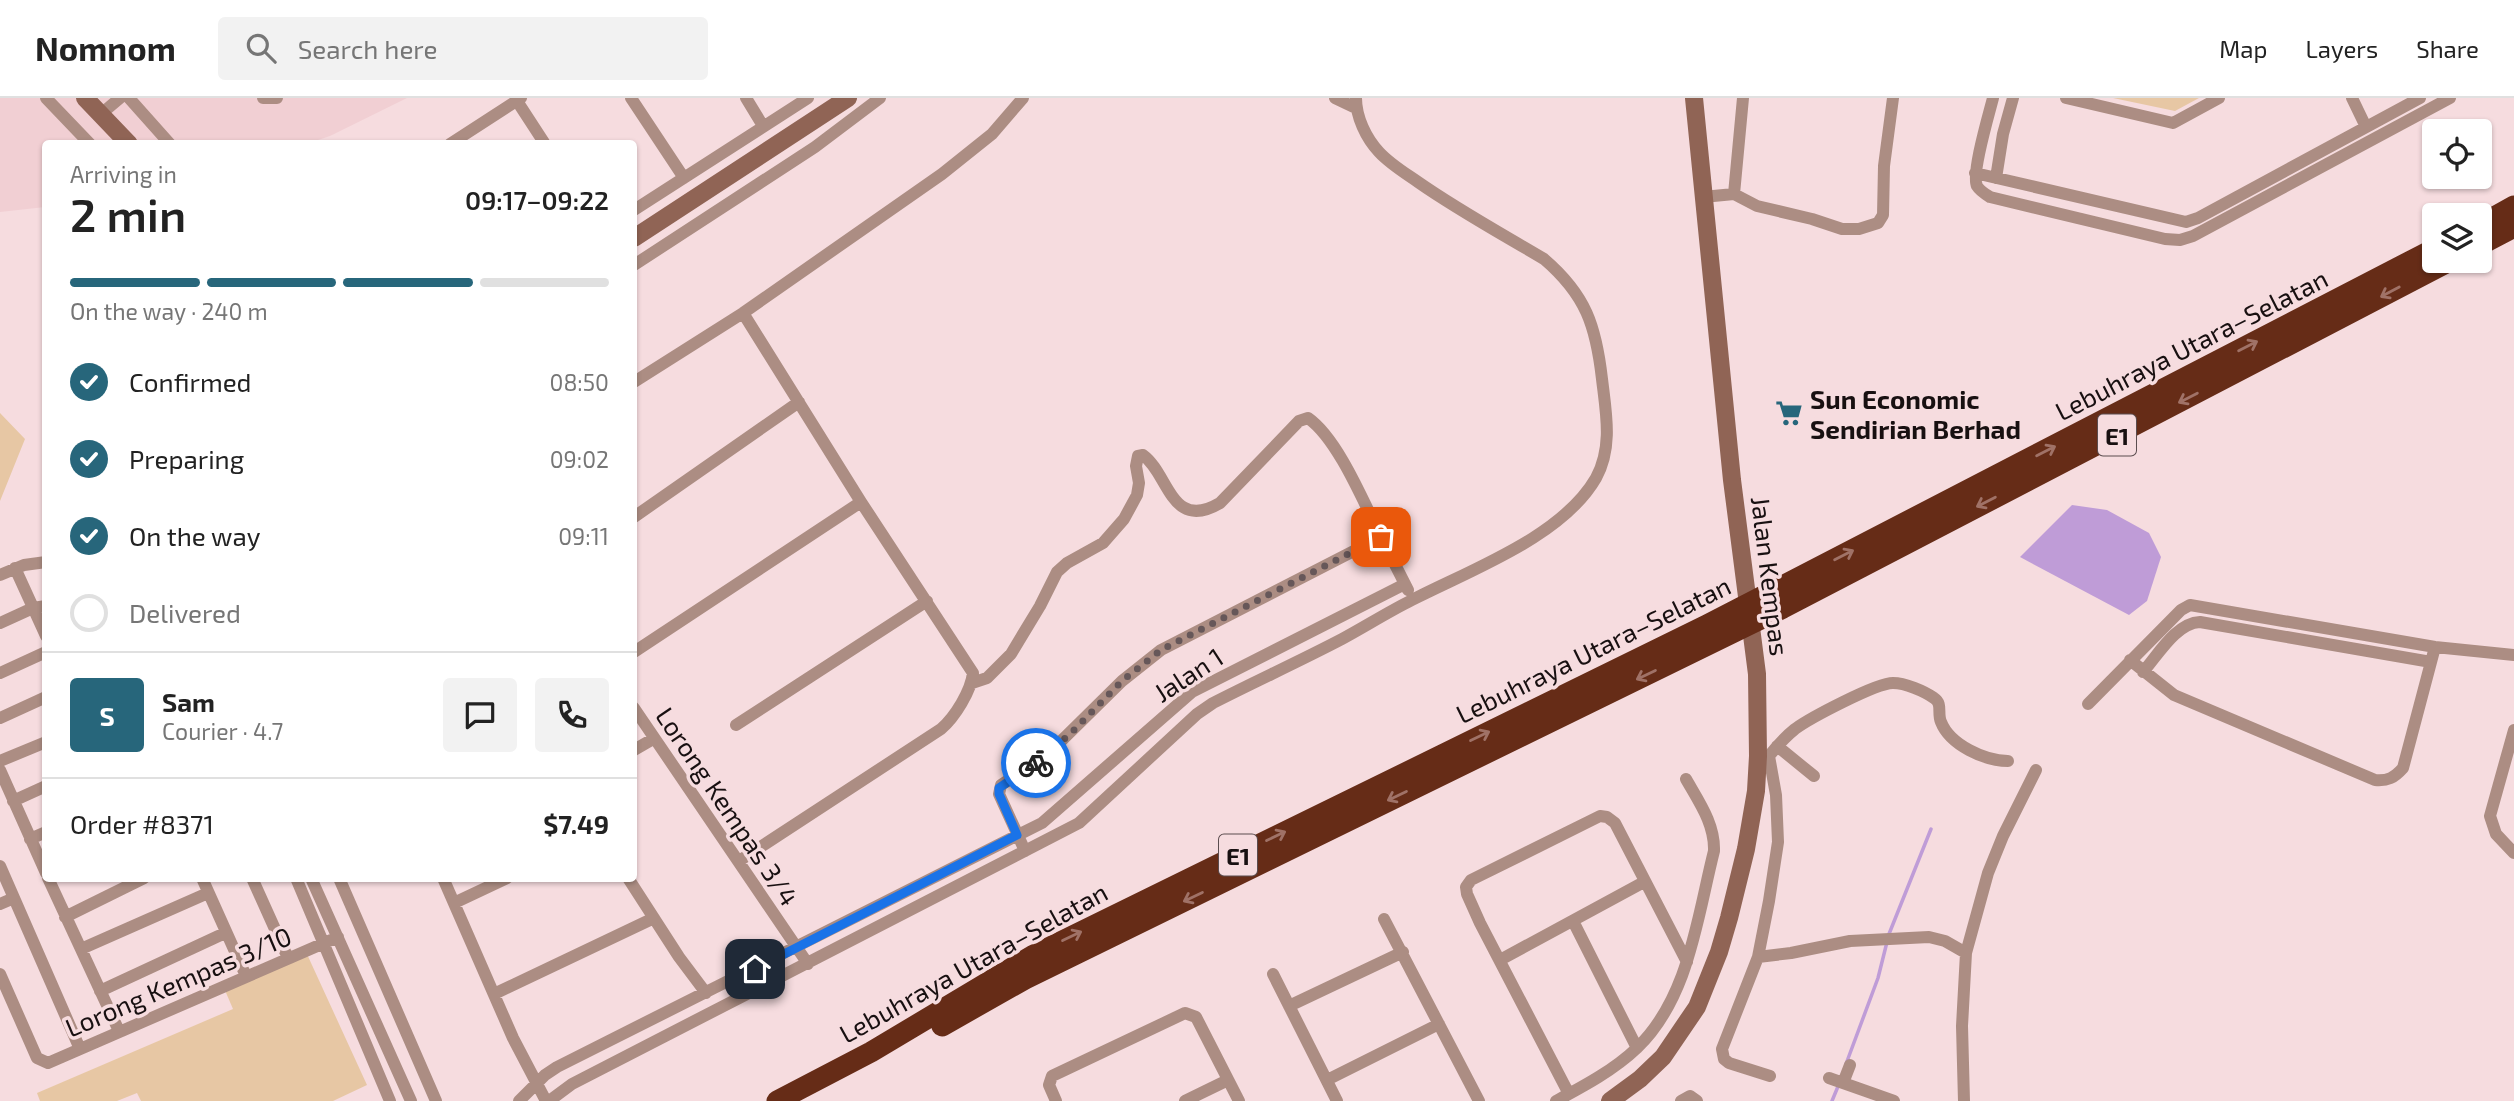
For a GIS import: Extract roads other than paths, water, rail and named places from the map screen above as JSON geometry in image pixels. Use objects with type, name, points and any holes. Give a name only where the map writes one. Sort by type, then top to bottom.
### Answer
[{"type":"highway","points":[[2492,218],[2514,206]]},
{"type":"highway","points":[[2492,239],[2514,227]]},
{"type":"highway","name":"Lebuhraya Utara–Selatan","points":[[805,1101],[1025,979],[1707,635],[1783,586],[2422,255]]},
{"type":"highway","name":"Lebuhraya Utara–Selatan","points":[[777,1101],[871,1052],[1032,956],[1707,635],[1783,608],[2427,273]]},
{"type":"main road","points":[[85,98],[125,140]]},
{"type":"main road","points":[[637,236],[848,98]]},
{"type":"main road","name":"Jalan Kempas","points":[[1610,1101],[1640,1079],[1663,1057],[1692,1016],[1707,984],[1729,918],[1768,753],[1732,480],[1694,98]]},
{"type":"street","points":[[46,98],[86,140]]},
{"type":"street","points":[[101,114],[120,98]]},
{"type":"street","points":[[129,98],[166,140]]},
{"type":"street","points":[[263,98],[277,98]]},
{"type":"street","points":[[631,98],[684,178]]},
{"type":"street","points":[[746,98],[763,126]]},
{"type":"street","points":[[637,208],[808,98]]},
{"type":"street","points":[[637,262],[816,147],[880,98]]},
{"type":"street","points":[[637,380],[743,313],[942,174],[992,134],[1023,98]]},
{"type":"street","points":[[445,882],[494,994],[547,1101],[572,1084],[1079,823],[1197,714],[1213,703],[1463,576],[1541,533],[1576,504],[1587,492],[1600,468],[1608,438],[1598,343],[1587,311],[1575,290],[1544,259],[1430,190],[1396,166],[1380,153],[1367,136],[1356,103],[1335,98]]},
{"type":"street","points":[[1734,194],[1742,98]]},
{"type":"street","points":[[1993,98],[1975,173],[1977,187],[1990,197],[2165,239],[2180,240],[2193,236],[2450,98]]},
{"type":"street","points":[[1996,178],[2003,134],[2013,98]]},
{"type":"street","points":[[2066,98],[2092,101],[2173,122],[2219,98]]},
{"type":"street","points":[[2352,98],[2366,127]]},
{"type":"street","points":[[1975,173],[2186,222],[2199,218],[2420,98]]},
{"type":"street","points":[[456,140],[519,99],[540,140]]},
{"type":"street","points":[[1703,197],[1734,194],[1757,206],[1842,229],[1859,229],[1878,223],[1883,215],[1888,100]]},
{"type":"street","points":[[739,861],[941,729],[950,721],[972,683],[973,673],[971,666],[861,502],[743,313]]},
{"type":"street","points":[[637,515],[799,402]]},
{"type":"street","points":[[972,683],[988,678],[1011,654],[1057,572],[1067,563],[1103,543],[1124,519],[1137,495],[1138,456],[1143,455],[1153,464],[1169,494],[1178,503],[1197,510],[1211,508],[1220,503],[1299,421],[1308,418],[1315,423],[1341,459],[1413,600]]},
{"type":"street","points":[[637,650],[861,502]]},
{"type":"street","points":[[1025,851],[999,794],[1001,785],[1049,753],[1122,681],[1161,650],[1381,537]]},
{"type":"street","points":[[0,575],[24,565],[42,563]]},
{"type":"street","points":[[0,623],[39,607],[15,568]]},
{"type":"street","name":"Jalan 1","points":[[519,1101],[557,1067],[1055,814],[1192,692],[1405,584]]},
{"type":"street","points":[[736,725],[927,601]]},
{"type":"street","points":[[2088,704],[2181,610],[2190,605],[2435,647],[2514,655]]},
{"type":"street","points":[[2143,671],[2182,628],[2200,622],[2431,663]]},
{"type":"street","points":[[2130,660],[2174,695],[2375,780],[2383,781],[2390,780],[2403,768],[2435,647]]},
{"type":"street","points":[[0,673],[42,654]]},
{"type":"street","points":[[1768,753],[1804,723],[1869,691],[1896,683],[1936,700],[1943,726],[1960,744],[1996,760],[2008,761]]},
{"type":"street","points":[[0,718],[42,699]]},
{"type":"street","name":"Lorong Kempas 3/4","points":[[637,713],[808,964]]},
{"type":"street","points":[[2514,730],[2490,816],[2497,834],[2514,853]]},
{"type":"street","points":[[637,748],[653,739]]},
{"type":"street","points":[[0,761],[42,744]]},
{"type":"street","points":[[1768,753],[1814,776]]},
{"type":"street","points":[[1768,753],[1776,795],[1778,842],[1758,957],[1722,1054],[1729,1063],[1770,1076]]},
{"type":"street","points":[[0,770],[42,864]]},
{"type":"street","points":[[1964,1101],[1962,1026],[1966,953],[1988,873],[2036,770]]},
{"type":"street","points":[[1556,1101],[1602,1075],[1637,1048],[1665,1011],[1687,962],[1715,837],[1686,779]]},
{"type":"street","points":[[13,801],[42,788]]},
{"type":"street","points":[[1569,1094],[1480,923],[1467,894],[1466,887],[1471,880],[1600,816],[1607,817],[1615,823],[1687,962]]},
{"type":"street","points":[[30,839],[42,834]]},
{"type":"street","points":[[0,866],[80,1049]]},
{"type":"street","points":[[50,882],[119,1031]]},
{"type":"street","points":[[65,917],[136,882]]},
{"type":"street","points":[[204,882],[246,976]]},
{"type":"street","points":[[254,882],[288,958]]},
{"type":"street","points":[[298,882],[390,1101]]},
{"type":"street","points":[[340,882],[436,1101]]},
{"type":"street","points":[[454,903],[498,882]]},
{"type":"street","points":[[631,882],[706,993]]},
{"type":"street","points":[[1500,960],[1644,882]]},
{"type":"street","points":[[313,884],[411,1101]]},
{"type":"street","points":[[81,949],[208,893]]},
{"type":"street","points":[[0,904],[14,898]]},
{"type":"street","points":[[494,994],[654,918]]},
{"type":"street","points":[[1384,919],[1479,1101]]},
{"type":"street","points":[[1573,921],[1637,1048]]},
{"type":"street","points":[[100,991],[225,933]]},
{"type":"street","name":"Lorong Kempas 3/10","points":[[0,974],[37,1058],[48,1063],[338,937]]},
{"type":"street","points":[[1758,957],[1835,943],[1880,939],[1938,939],[1966,953]]},
{"type":"street","points":[[1289,1006],[1402,952]]},
{"type":"street","points":[[1273,974],[1337,1101]]},
{"type":"street","points":[[1056,1101],[1049,1080],[1052,1076],[1185,1013],[1196,1017],[1239,1101]]},
{"type":"street","points":[[1327,1080],[1439,1024]]},
{"type":"street","points":[[1843,1083],[1850,1065]]},
{"type":"street","points":[[1829,1078],[1894,1101]]},
{"type":"street","points":[[1185,1101],[1228,1080]]},
{"type":"street","points":[[1681,1101],[1690,1096],[1697,1101]]},
{"type":"waterway","points":[[1889,934],[1931,829]]},
{"type":"waterway","points":[[1846,1064],[1878,978],[1887,942]]},
{"type":"waterway","points":[[1832,1101],[1839,1084]]},
{"type":"place","name":"Sun Economic Sendirian Berhad","points":[[1789,413]]}]
